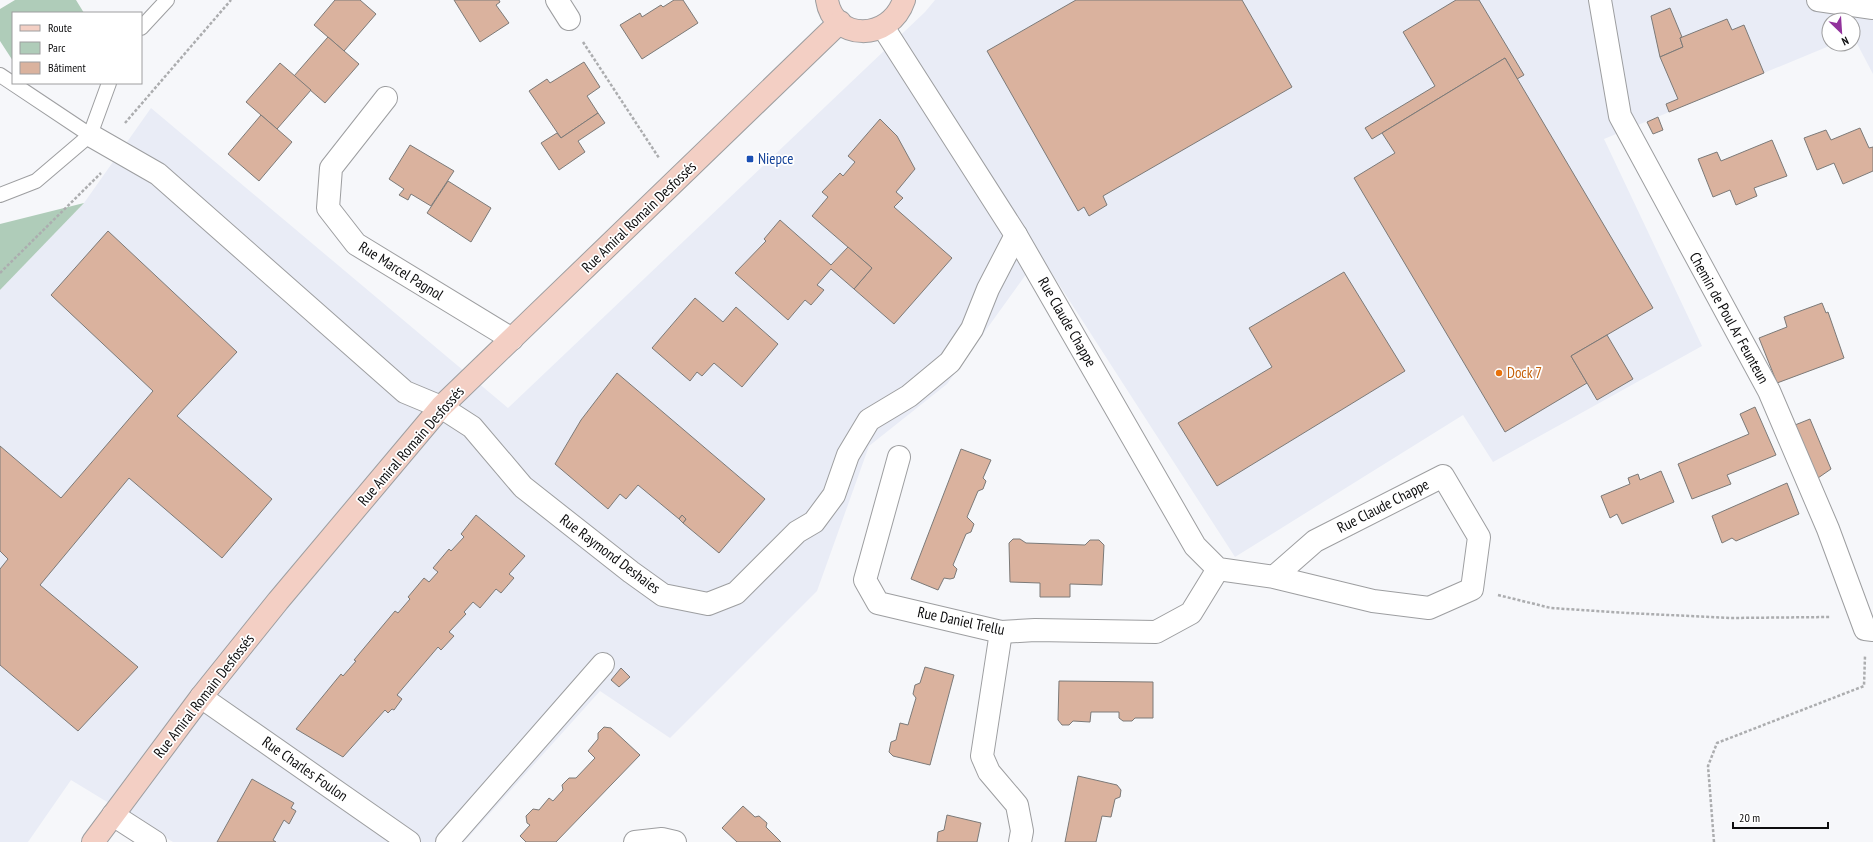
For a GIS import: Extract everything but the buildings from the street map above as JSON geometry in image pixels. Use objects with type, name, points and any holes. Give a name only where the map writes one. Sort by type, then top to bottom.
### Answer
[{"type":"main road","points":[[827,0],[832,14],[840,22],[850,29],[861,32],[872,31],[883,27],[893,20],[900,11],[904,0]]},
{"type":"main road","name":"Rue Amiral Romain Desfossés","points":[[93,842],[201,697],[278,601],[441,407],[840,22]]},
{"type":"street","points":[[557,0],[569,20]]},
{"type":"street","name":"Chemin de Poul Ar Feunteun","points":[[1600,0],[1620,116],[1769,391],[1869,630]]},
{"type":"street","points":[[1818,0],[1873,8]]},
{"type":"street","name":"Rue Claude Chappe","points":[[883,27],[1016,235],[1195,546],[1218,569]]},
{"type":"street","name":"Rue Marcel Pagnol","points":[[386,98],[331,168],[328,208],[356,244],[512,339]]},
{"type":"street","name":"Rue Raymond Deshaies","points":[[106,144],[158,174],[405,392],[441,407],[472,427],[523,487],[631,572],[663,595],[708,604],[736,593],[797,532],[814,522],[834,495],[848,454],[869,420],[909,396],[950,362],[972,329],[988,290],[1016,235]]},
{"type":"street","name":"Rue Daniel Trellu","points":[[899,457],[865,580],[878,603],[1001,632],[1034,630],[1156,632],[1191,613],[1218,569]]},
{"type":"street","name":"Rue Claude Chappe","points":[[1274,577],[1315,541],[1443,476],[1479,537],[1472,589]]},
{"type":"street","points":[[1218,569],[1274,577],[1373,601],[1428,608],[1472,589]]},
{"type":"street","points":[[1001,632],[982,756],[989,772],[1017,805],[1022,831],[1020,842]]},
{"type":"street","points":[[447,842],[603,664]]},
{"type":"street","name":"Rue Charles Foulon","points":[[201,697],[409,842]]},
{"type":"street","points":[[113,815],[155,842]]},
{"type":"street","points":[[635,842],[662,839],[675,842]]},
{"type":"lane","points":[[142,27],[167,0]]},
{"type":"lane","points":[[0,74],[12,82]]},
{"type":"lane","points":[[15,84],[106,144]]},
{"type":"lane","points":[[106,144],[109,84]]},
{"type":"lane","points":[[0,195],[36,181],[106,144]]},
{"type":"path","points":[[0,273],[106,144],[232,0]]},
{"type":"path","points":[[569,20],[674,182]]},
{"type":"path","points":[[1472,589],[1552,608],[1731,618],[1830,617],[1869,630],[1864,686],[1717,743],[1708,766],[1714,842]]},
{"type":"shaded area","points":[[935,0],[1873,0],[1873,74],[1861,51],[1861,12],[1821,12],[1821,49],[1604,139],[1702,346],[1493,462],[1463,415],[1235,557],[1040,255],[947,384],[869,446],[817,591],[670,738],[600,691],[464,842],[173,842],[71,780],[28,842],[0,842],[0,290],[84,203],[151,108],[508,408],[925,12]]},
{"type":"green space","points":[[15,0],[76,0],[83,12],[12,12],[12,59],[0,41],[0,9]]},
{"type":"green space","points":[[84,203],[0,290],[0,224]]},
{"type":"place","name":"Niepce","points":[[750,159]]},
{"type":"place","name":"Dock 7","points":[[1499,373]]}]
